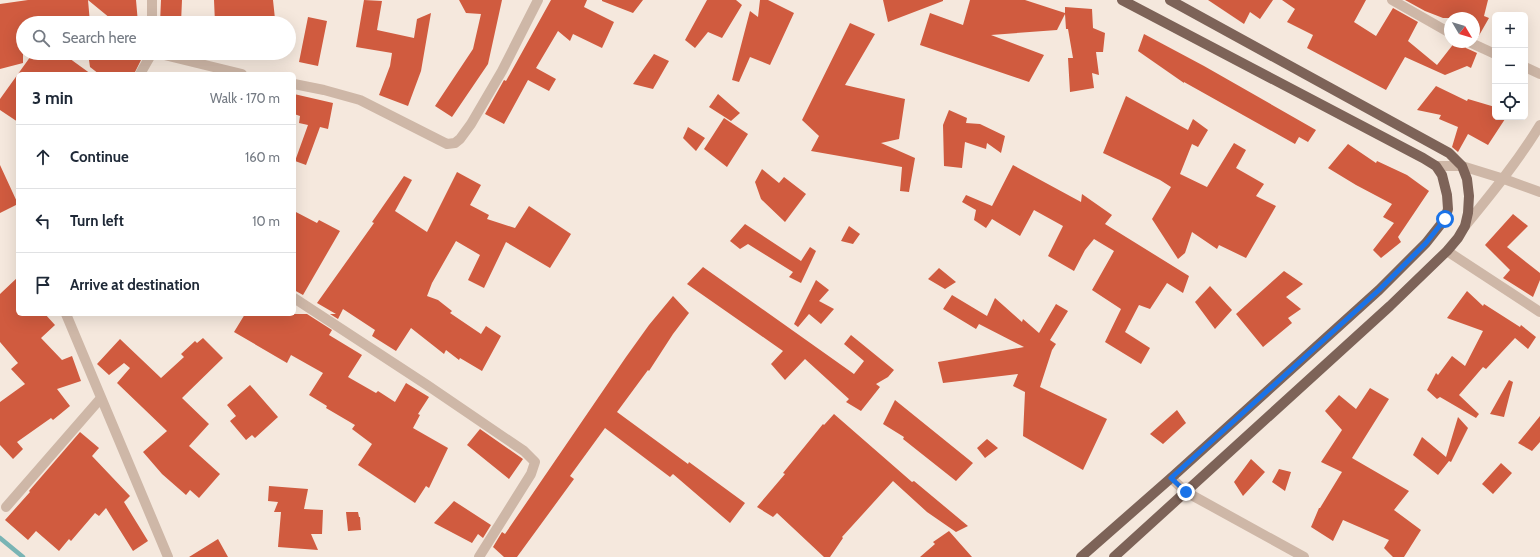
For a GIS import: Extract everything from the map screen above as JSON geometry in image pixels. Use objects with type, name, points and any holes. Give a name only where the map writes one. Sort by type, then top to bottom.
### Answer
[{"type":"main road","points":[[1081,557],[1374,295],[1426,243],[1445,219],[1448,209],[1446,185],[1442,174],[1436,166],[1122,0]]},
{"type":"main road","points":[[1114,557],[1390,306],[1447,251],[1458,238],[1465,226],[1469,196],[1467,179],[1462,166],[1449,152],[1170,0]]},
{"type":"street","points":[[152,0],[152,16]]},
{"type":"street","points":[[296,84],[360,100],[447,144],[455,143],[460,140],[471,124],[502,71],[538,0]]},
{"type":"street","points":[[1392,0],[1444,30]]},
{"type":"street","points":[[1480,47],[1492,53]]},
{"type":"street","points":[[141,72],[148,60]]},
{"type":"street","points":[[185,60],[234,72]]},
{"type":"street","points":[[1528,68],[1540,74]]},
{"type":"street","points":[[1465,226],[1504,179],[1540,125]]},
{"type":"street","points":[[1436,166],[1462,166],[1540,192]]},
{"type":"street","points":[[1447,251],[1540,312]]},
{"type":"street","points":[[296,299],[427,385],[524,451],[533,459],[534,462],[531,474],[479,557]]},
{"type":"street","points":[[67,316],[168,557]]},
{"type":"street","points":[[6,507],[102,398]]},
{"type":"street","points":[[1171,478],[1186,492],[1304,557]]},
{"type":"building","points":[[28,0],[88,0],[89,16],[16,16],[16,60],[23,60],[23,63],[0,69],[0,4]]},
{"type":"building","points":[[88,0],[136,0],[137,16],[107,16]]},
{"type":"building","points":[[161,0],[182,0],[181,16],[160,16]]},
{"type":"building","points":[[214,0],[273,0],[275,16],[215,16]]},
{"type":"building","points":[[364,0],[382,1],[377,30],[414,38],[417,19],[431,13],[421,71],[408,106],[379,95],[390,66],[392,53],[356,47]]},
{"type":"building","points":[[459,0],[502,0],[488,64],[452,117],[435,106],[473,49],[481,14],[466,13]]},
{"type":"building","points":[[551,0],[587,0],[584,7],[614,22],[602,48],[573,34],[570,41],[558,31],[536,68],[556,79],[549,91],[528,80],[504,124],[485,114],[504,80],[506,81]]},
{"type":"building","points":[[602,0],[643,0],[633,13]]},
{"type":"building","points":[[707,0],[736,0],[742,5],[722,38],[708,32],[695,48],[685,40]]},
{"type":"building","points":[[760,0],[768,0],[794,13],[770,65],[750,57],[739,82],[732,80],[750,11],[758,17]]},
{"type":"building","points":[[883,0],[943,0],[943,1],[888,22]]},
{"type":"building","points":[[970,0],[1025,0],[1065,13],[1065,7],[1092,9],[1093,28],[1105,33],[1103,52],[1096,52],[1099,75],[1092,73],[1094,88],[1070,92],[1068,58],[1073,58],[1068,29],[1066,29],[1065,14],[1057,30],[991,35],[1044,55],[1029,82],[920,45],[930,13],[963,25]]},
{"type":"building","points":[[1208,0],[1273,0],[1260,19],[1250,12],[1244,24]]},
{"type":"building","points":[[1282,0],[1366,0],[1354,22],[1376,36],[1393,8],[1418,22],[1408,41],[1437,65],[1450,48],[1466,48],[1477,53],[1471,68],[1467,66],[1445,75],[1405,57],[1386,90],[1307,48],[1313,35],[1287,22],[1295,9]]},
{"type":"building","points":[[1405,0],[1488,0],[1484,16],[1489,18],[1480,34],[1480,12],[1444,12],[1443,18],[1425,11]]},
{"type":"building","points":[[308,17],[327,21],[318,66],[299,62]]},
{"type":"building","points":[[850,23],[875,34],[845,85],[905,99],[899,139],[881,143],[915,158],[909,192],[900,191],[902,167],[811,151],[819,136],[802,120]]},
{"type":"building","points":[[1144,34],[1204,66],[1316,130],[1308,142],[1299,137],[1295,144],[1184,83],[1138,51]]},
{"type":"building","points":[[654,54],[669,61],[653,89],[633,84]]},
{"type":"building","points":[[28,60],[72,60],[88,72],[19,72]]},
{"type":"building","points":[[89,60],[141,60],[135,72],[96,72],[90,67]]},
{"type":"building","points":[[16,77],[16,121],[0,110],[0,99]]},
{"type":"building","points":[[1436,86],[1467,101],[1468,99],[1492,106],[1492,120],[1504,120],[1488,145],[1468,134],[1458,152],[1452,147],[1458,127],[1439,119],[1441,115],[1417,110]]},
{"type":"building","points":[[296,94],[333,103],[328,129],[320,127],[306,165],[296,161],[308,125],[299,123],[300,116],[296,115]]},
{"type":"building","points":[[718,94],[740,113],[731,121],[709,107]]},
{"type":"building","points":[[1126,96],[1188,130],[1193,119],[1208,130],[1198,147],[1192,144],[1180,174],[1207,187],[1234,143],[1246,150],[1236,168],[1264,184],[1256,196],[1276,206],[1246,258],[1219,245],[1217,249],[1192,232],[1185,253],[1178,259],[1152,219],[1171,187],[1160,180],[1103,153]]},
{"type":"building","points":[[949,110],[967,118],[966,123],[980,124],[1005,136],[1001,153],[987,143],[986,149],[965,142],[962,168],[944,166],[943,125]]},
{"type":"building","points":[[724,118],[748,134],[727,167],[704,149]]},
{"type":"building","points":[[688,127],[705,138],[696,151],[683,138]]},
{"type":"building","points":[[1348,144],[1376,163],[1377,161],[1407,175],[1429,191],[1398,237],[1401,242],[1381,258],[1373,250],[1394,223],[1383,217],[1392,204],[1328,168]]},
{"type":"building","points":[[0,165],[16,200],[16,205],[0,213]]},
{"type":"building","points":[[1013,165],[1081,202],[1082,194],[1112,215],[1105,224],[1189,276],[1183,293],[1167,283],[1150,309],[1139,305],[1125,332],[1150,348],[1141,364],[1105,342],[1121,309],[1092,290],[1114,251],[1094,239],[1085,250],[1074,271],[1048,256],[1063,226],[1034,210],[1020,236],[992,219],[986,228],[974,220],[976,210],[962,202],[966,195],[992,206]]},
{"type":"building","points":[[762,169],[779,183],[784,177],[806,194],[785,222],[761,199],[755,182]]},
{"type":"building","points":[[457,172],[481,185],[470,205],[489,215],[487,219],[515,228],[529,206],[571,234],[550,268],[506,242],[484,288],[468,280],[480,255],[456,241],[432,283],[427,296],[438,300],[452,311],[450,313],[481,334],[486,326],[501,336],[482,371],[460,358],[459,360],[446,350],[444,354],[411,328],[396,351],[372,336],[375,330],[343,309],[338,319],[330,314],[336,314],[317,303],[374,223],[372,222],[404,176],[412,180],[395,211],[427,232]]},
{"type":"building","points":[[296,212],[317,223],[319,220],[340,231],[303,295],[296,291]]},
{"type":"building","points":[[1513,214],[1528,226],[1507,247],[1540,273],[1540,280],[1533,297],[1503,278],[1510,270],[1485,245]]},
{"type":"building","points":[[745,224],[801,261],[810,247],[816,251],[801,283],[789,277],[793,272],[748,244],[740,249],[730,241]]},
{"type":"building","points":[[849,226],[860,234],[853,244],[841,241]]},
{"type":"building","points":[[703,267],[854,374],[864,361],[844,344],[851,335],[894,370],[888,377],[876,384],[880,387],[861,411],[846,402],[849,399],[805,359],[785,380],[771,364],[783,351],[687,284]]},
{"type":"building","points":[[939,268],[956,282],[945,289],[928,279]]},
{"type":"building","points":[[1284,271],[1303,284],[1286,297],[1301,309],[1288,318],[1292,323],[1263,347],[1236,314]]},
{"type":"building","points":[[16,279],[16,316],[47,316],[55,325],[41,338],[62,360],[72,356],[81,381],[57,389],[70,406],[53,420],[51,418],[17,442],[23,449],[13,459],[0,445],[0,402],[25,384],[11,369],[18,363],[0,342],[0,294]]},
{"type":"building","points":[[816,280],[829,290],[819,301],[834,309],[821,324],[809,314],[798,327],[794,324]]},
{"type":"building","points":[[1210,286],[1232,310],[1215,329],[1195,302]]},
{"type":"building","points":[[1467,291],[1483,306],[1484,304],[1520,327],[1521,325],[1536,337],[1528,349],[1515,338],[1486,369],[1483,367],[1459,395],[1479,414],[1476,418],[1440,397],[1437,399],[1427,390],[1436,373],[1438,375],[1452,356],[1465,366],[1483,331],[1447,318]]},
{"type":"building","points":[[952,295],[987,316],[995,298],[1022,322],[1023,319],[1039,333],[1056,304],[1068,311],[1050,340],[1056,344],[1052,350],[1040,387],[1107,419],[1083,470],[1023,436],[1025,392],[1013,386],[1018,374],[943,383],[938,362],[1024,347],[979,324],[976,329],[943,309]]},
{"type":"building","points":[[673,296],[689,313],[673,334],[649,371],[648,370],[617,412],[688,464],[689,462],[745,503],[730,523],[673,474],[670,477],[605,428],[570,476],[574,479],[517,557],[504,557],[493,547],[502,532],[505,534],[626,357],[649,325]]},
{"type":"building","points":[[296,314],[307,314],[332,330],[329,335],[362,355],[348,377],[376,393],[378,391],[395,402],[406,383],[429,397],[418,414],[420,415],[413,428],[448,448],[429,488],[426,486],[415,503],[358,465],[372,444],[352,429],[355,425],[326,408],[327,406],[309,395],[323,373],[291,355],[287,363],[234,332],[244,316],[296,316]]},
{"type":"building","points":[[203,338],[223,358],[182,398],[209,424],[189,446],[220,474],[199,498],[190,490],[186,495],[162,474],[143,452],[167,431],[117,383],[130,368],[124,363],[109,375],[97,364],[120,339],[161,378],[184,357],[181,354],[195,341],[197,343]]},
{"type":"building","points":[[1509,380],[1513,382],[1504,417],[1490,414]]},
{"type":"building","points":[[250,385],[278,417],[255,438],[252,435],[246,440],[230,421],[236,416],[227,405]]},
{"type":"building","points":[[1370,388],[1389,399],[1352,458],[1409,491],[1394,510],[1421,530],[1404,557],[1393,557],[1384,548],[1389,540],[1343,520],[1333,541],[1311,527],[1319,508],[1342,472],[1321,462],[1342,430],[1325,411],[1339,395],[1356,409]]},
{"type":"building","points":[[895,400],[973,463],[956,481],[903,439],[904,437],[883,424]]},
{"type":"building","points":[[1177,410],[1186,423],[1163,444],[1150,434]]},
{"type":"building","points":[[834,414],[912,482],[914,481],[968,526],[956,532],[927,512],[893,481],[842,537],[843,538],[830,557],[824,557],[777,513],[773,517],[757,507],[785,474],[783,473],[823,424],[824,425]]},
{"type":"building","points":[[1540,416],[1540,442],[1532,451],[1518,443]]},
{"type":"building","points":[[1458,417],[1468,428],[1451,462],[1449,461],[1438,475],[1413,455],[1422,437],[1446,457]]},
{"type":"building","points":[[480,429],[523,459],[509,479],[467,445]]},
{"type":"building","points":[[80,432],[99,448],[92,456],[130,496],[124,502],[148,541],[133,551],[106,508],[99,516],[95,513],[71,541],[69,539],[59,551],[36,531],[28,540],[5,520]]},
{"type":"building","points":[[987,439],[998,448],[985,458],[977,448]]},
{"type":"building","points":[[1251,459],[1265,472],[1243,496],[1234,482]]},
{"type":"building","points":[[1501,463],[1512,473],[1493,494],[1482,484]]},
{"type":"building","points":[[1279,469],[1291,472],[1285,491],[1272,482]]},
{"type":"building","points":[[269,486],[308,489],[304,509],[323,510],[322,534],[311,534],[318,550],[278,547],[281,512],[274,512],[278,502],[268,501]]},
{"type":"building","points":[[454,501],[491,525],[483,538],[478,534],[472,543],[434,523]]},
{"type":"building","points":[[346,512],[358,512],[361,530],[348,531]]},
{"type":"building","points":[[949,531],[972,557],[920,557],[935,544],[933,542]]},
{"type":"building","points":[[218,539],[228,557],[189,557]]},
{"type":"waterway","points":[[0,538],[23,557]]},
{"type":"route","points":[[1186,492],[1171,478],[1379,290],[1426,243],[1445,219]]}]
